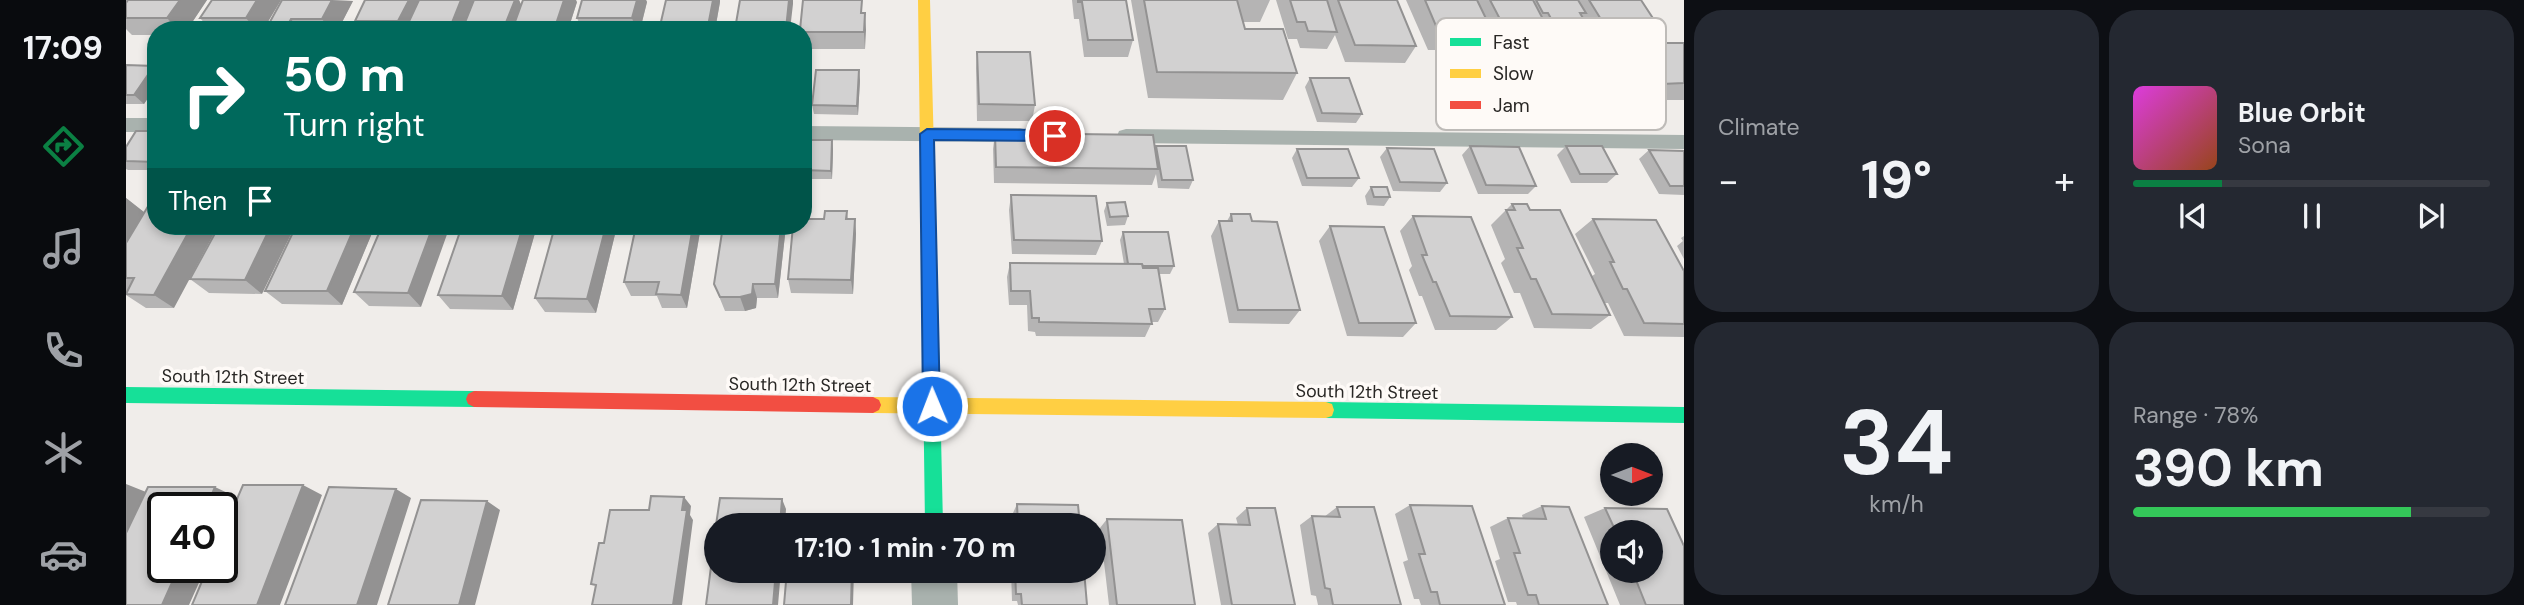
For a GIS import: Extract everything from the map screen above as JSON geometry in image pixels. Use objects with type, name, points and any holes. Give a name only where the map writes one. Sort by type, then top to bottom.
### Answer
[{"type":"street","points":[[924,0],[934,513]]},
{"type":"street","name":"South 12th Street","points":[[126,395],[1684,415]]},
{"type":"street","points":[[934,583],[935,605]]},
{"type":"lane","points":[[126,125],[147,125]]},
{"type":"lane","points":[[812,133],[1043,135]]},
{"type":"lane","points":[[1113,136],[1684,142]]},
{"type":"building","points":[[128,0],[180,0],[167,18],[126,18]]},
{"type":"building","points":[[212,0],[257,0],[246,18],[200,18]]},
{"type":"building","points":[[282,0],[332,0],[322,19],[270,21]]},
{"type":"building","points":[[365,0],[409,0],[398,21],[355,21]]},
{"type":"building","points":[[419,0],[461,0],[453,21],[409,21]]},
{"type":"building","points":[[474,0],[515,0],[507,21],[466,21]]},
{"type":"building","points":[[523,0],[564,0],[557,21],[515,21]]},
{"type":"building","points":[[582,0],[637,0],[632,18],[577,18]]},
{"type":"building","points":[[666,0],[713,0],[709,21],[661,21]]},
{"type":"building","points":[[740,0],[789,0],[787,21],[736,21]]},
{"type":"building","points":[[803,0],[862,0],[861,13],[865,13],[864,32],[812,32],[812,21],[801,21]]},
{"type":"building","points":[[1078,0],[1126,0],[1133,40],[1088,40],[1082,2]]},
{"type":"building","points":[[1144,0],[1237,0],[1245,29],[1283,29],[1297,73],[1157,72]]},
{"type":"building","points":[[1290,0],[1327,0],[1337,32],[1308,31],[1305,22],[1297,22]]},
{"type":"building","points":[[1338,0],[1397,0],[1416,46],[1355,45]]},
{"type":"building","points":[[1425,0],[1477,0],[1486,18],[1436,18],[1436,26]]},
{"type":"building","points":[[1490,0],[1533,0],[1542,18],[1499,18]]},
{"type":"building","points":[[1536,0],[1578,0],[1586,13],[1580,13],[1583,18],[1551,18],[1548,13],[1543,13]]},
{"type":"building","points":[[1589,0],[1641,0],[1653,18],[1600,18]]},
{"type":"building","points":[[1666,43],[1684,43],[1684,83],[1666,84]]},
{"type":"building","points":[[977,52],[1030,52],[1035,105],[979,104]]},
{"type":"building","points":[[126,65],[147,66],[147,76],[134,95],[126,95]]},
{"type":"building","points":[[816,70],[859,70],[857,106],[812,105]]},
{"type":"building","points":[[1310,78],[1349,78],[1362,114],[1322,113]]},
{"type":"building","points":[[136,131],[147,131],[147,162],[126,161],[126,147]]},
{"type":"building","points":[[995,133],[1153,135],[1158,169],[996,167]]},
{"type":"building","points":[[812,140],[832,140],[831,171],[812,170]]},
{"type":"building","points":[[1156,146],[1186,146],[1193,180],[1162,180]]},
{"type":"building","points":[[1470,146],[1519,147],[1536,186],[1486,185]]},
{"type":"building","points":[[1566,146],[1602,146],[1617,174],[1580,174]]},
{"type":"building","points":[[1387,148],[1434,149],[1447,183],[1400,182]]},
{"type":"building","points":[[1297,149],[1348,149],[1359,178],[1307,178]]},
{"type":"building","points":[[1649,150],[1684,151],[1684,186],[1670,186]]},
{"type":"building","points":[[1371,187],[1387,187],[1390,197],[1374,197]]},
{"type":"building","points":[[1011,195],[1096,196],[1102,241],[1014,240]]},
{"type":"building","points":[[1125,202],[1128,216],[1110,217],[1107,203]]},
{"type":"building","points":[[1512,204],[1527,204],[1530,210],[1560,210],[1610,315],[1552,314],[1536,279],[1531,279],[1517,248],[1523,248],[1506,210],[1515,210]]},
{"type":"building","points":[[147,208],[147,235],[187,235],[154,295],[126,294],[134,278],[126,278],[126,243]]},
{"type":"building","points":[[825,211],[847,211],[846,219],[855,219],[851,280],[788,279],[792,235],[812,235],[812,219],[824,219]]},
{"type":"building","points":[[1231,214],[1250,214],[1252,221],[1277,222],[1300,310],[1238,310],[1219,221],[1232,221]]},
{"type":"building","points":[[1413,216],[1471,217],[1512,317],[1450,316],[1422,255],[1427,255]]},
{"type":"building","points":[[1593,219],[1656,220],[1684,271],[1684,324],[1644,323],[1627,289],[1623,289],[1610,262],[1614,262]]},
{"type":"building","points":[[1330,226],[1384,227],[1416,323],[1359,323]]},
{"type":"building","points":[[1123,232],[1168,232],[1174,266],[1128,264]]},
{"type":"building","points":[[214,235],[267,235],[245,280],[190,279]]},
{"type":"building","points":[[292,235],[351,235],[327,291],[265,291]]},
{"type":"building","points":[[378,235],[430,235],[408,293],[354,292]]},
{"type":"building","points":[[459,235],[520,235],[502,296],[438,295]]},
{"type":"building","points":[[552,235],[604,235],[587,299],[535,298]]},
{"type":"building","points":[[634,235],[691,235],[681,295],[656,294],[659,282],[624,282]]},
{"type":"building","points":[[722,235],[780,235],[775,284],[753,284],[752,294],[720,297],[714,284]]},
{"type":"building","points":[[1010,263],[1142,264],[1143,268],[1158,268],[1165,309],[1149,309],[1152,324],[1039,322],[1039,318],[1032,318],[1030,291],[1011,291]]},
{"type":"building","points":[[243,485],[303,485],[257,605],[192,605],[201,583],[238,583],[238,497]]},
{"type":"building","points":[[148,487],[215,487],[213,492],[147,492],[147,583],[172,583],[162,605],[126,605],[126,533]]},
{"type":"building","points":[[329,487],[396,489],[357,605],[285,605]]},
{"type":"building","points":[[651,496],[684,497],[682,510],[687,510],[673,605],[592,605],[596,585],[591,584],[599,543],[604,543],[610,510],[649,510]]},
{"type":"building","points":[[720,498],[782,499],[781,513],[718,513]]},
{"type":"building","points":[[421,500],[487,501],[459,605],[388,605]]},
{"type":"building","points":[[1017,504],[1078,505],[1079,513],[1017,513]]},
{"type":"building","points":[[1410,505],[1472,506],[1505,605],[1440,605],[1437,592],[1431,592],[1419,554],[1425,554]]},
{"type":"building","points":[[1542,506],[1569,507],[1608,605],[1539,605],[1536,595],[1528,595],[1514,553],[1520,553],[1508,518],[1546,519]]},
{"type":"building","points":[[1337,507],[1374,507],[1401,605],[1333,605],[1330,589],[1325,588],[1312,516],[1340,517]]},
{"type":"building","points":[[1247,508],[1275,508],[1295,605],[1232,605],[1218,524],[1250,525]]},
{"type":"building","points":[[1605,508],[1667,509],[1684,546],[1684,605],[1646,605],[1637,583],[1663,583],[1663,520],[1610,520]]},
{"type":"building","points":[[1107,519],[1182,520],[1195,605],[1117,605]]},
{"type":"building","points":[[709,583],[775,583],[773,605],[706,605]]},
{"type":"building","points":[[786,583],[852,583],[851,605],[784,605]]},
{"type":"building","points":[[1016,583],[1085,583],[1087,605],[1022,605],[1021,594],[1016,594]]},
{"type":"traffic: fast","points":[[930,302],[934,513]]},
{"type":"traffic: fast","points":[[126,395],[474,399]]},
{"type":"traffic: fast","points":[[1326,410],[1684,415]]},
{"type":"traffic: slow","points":[[924,0],[930,302]]},
{"type":"traffic: slow","points":[[873,405],[1326,410]]},
{"type":"traffic: jam","points":[[474,399],[873,405]]},
{"type":"route","points":[[932,406],[927,134],[1055,136]]}]
